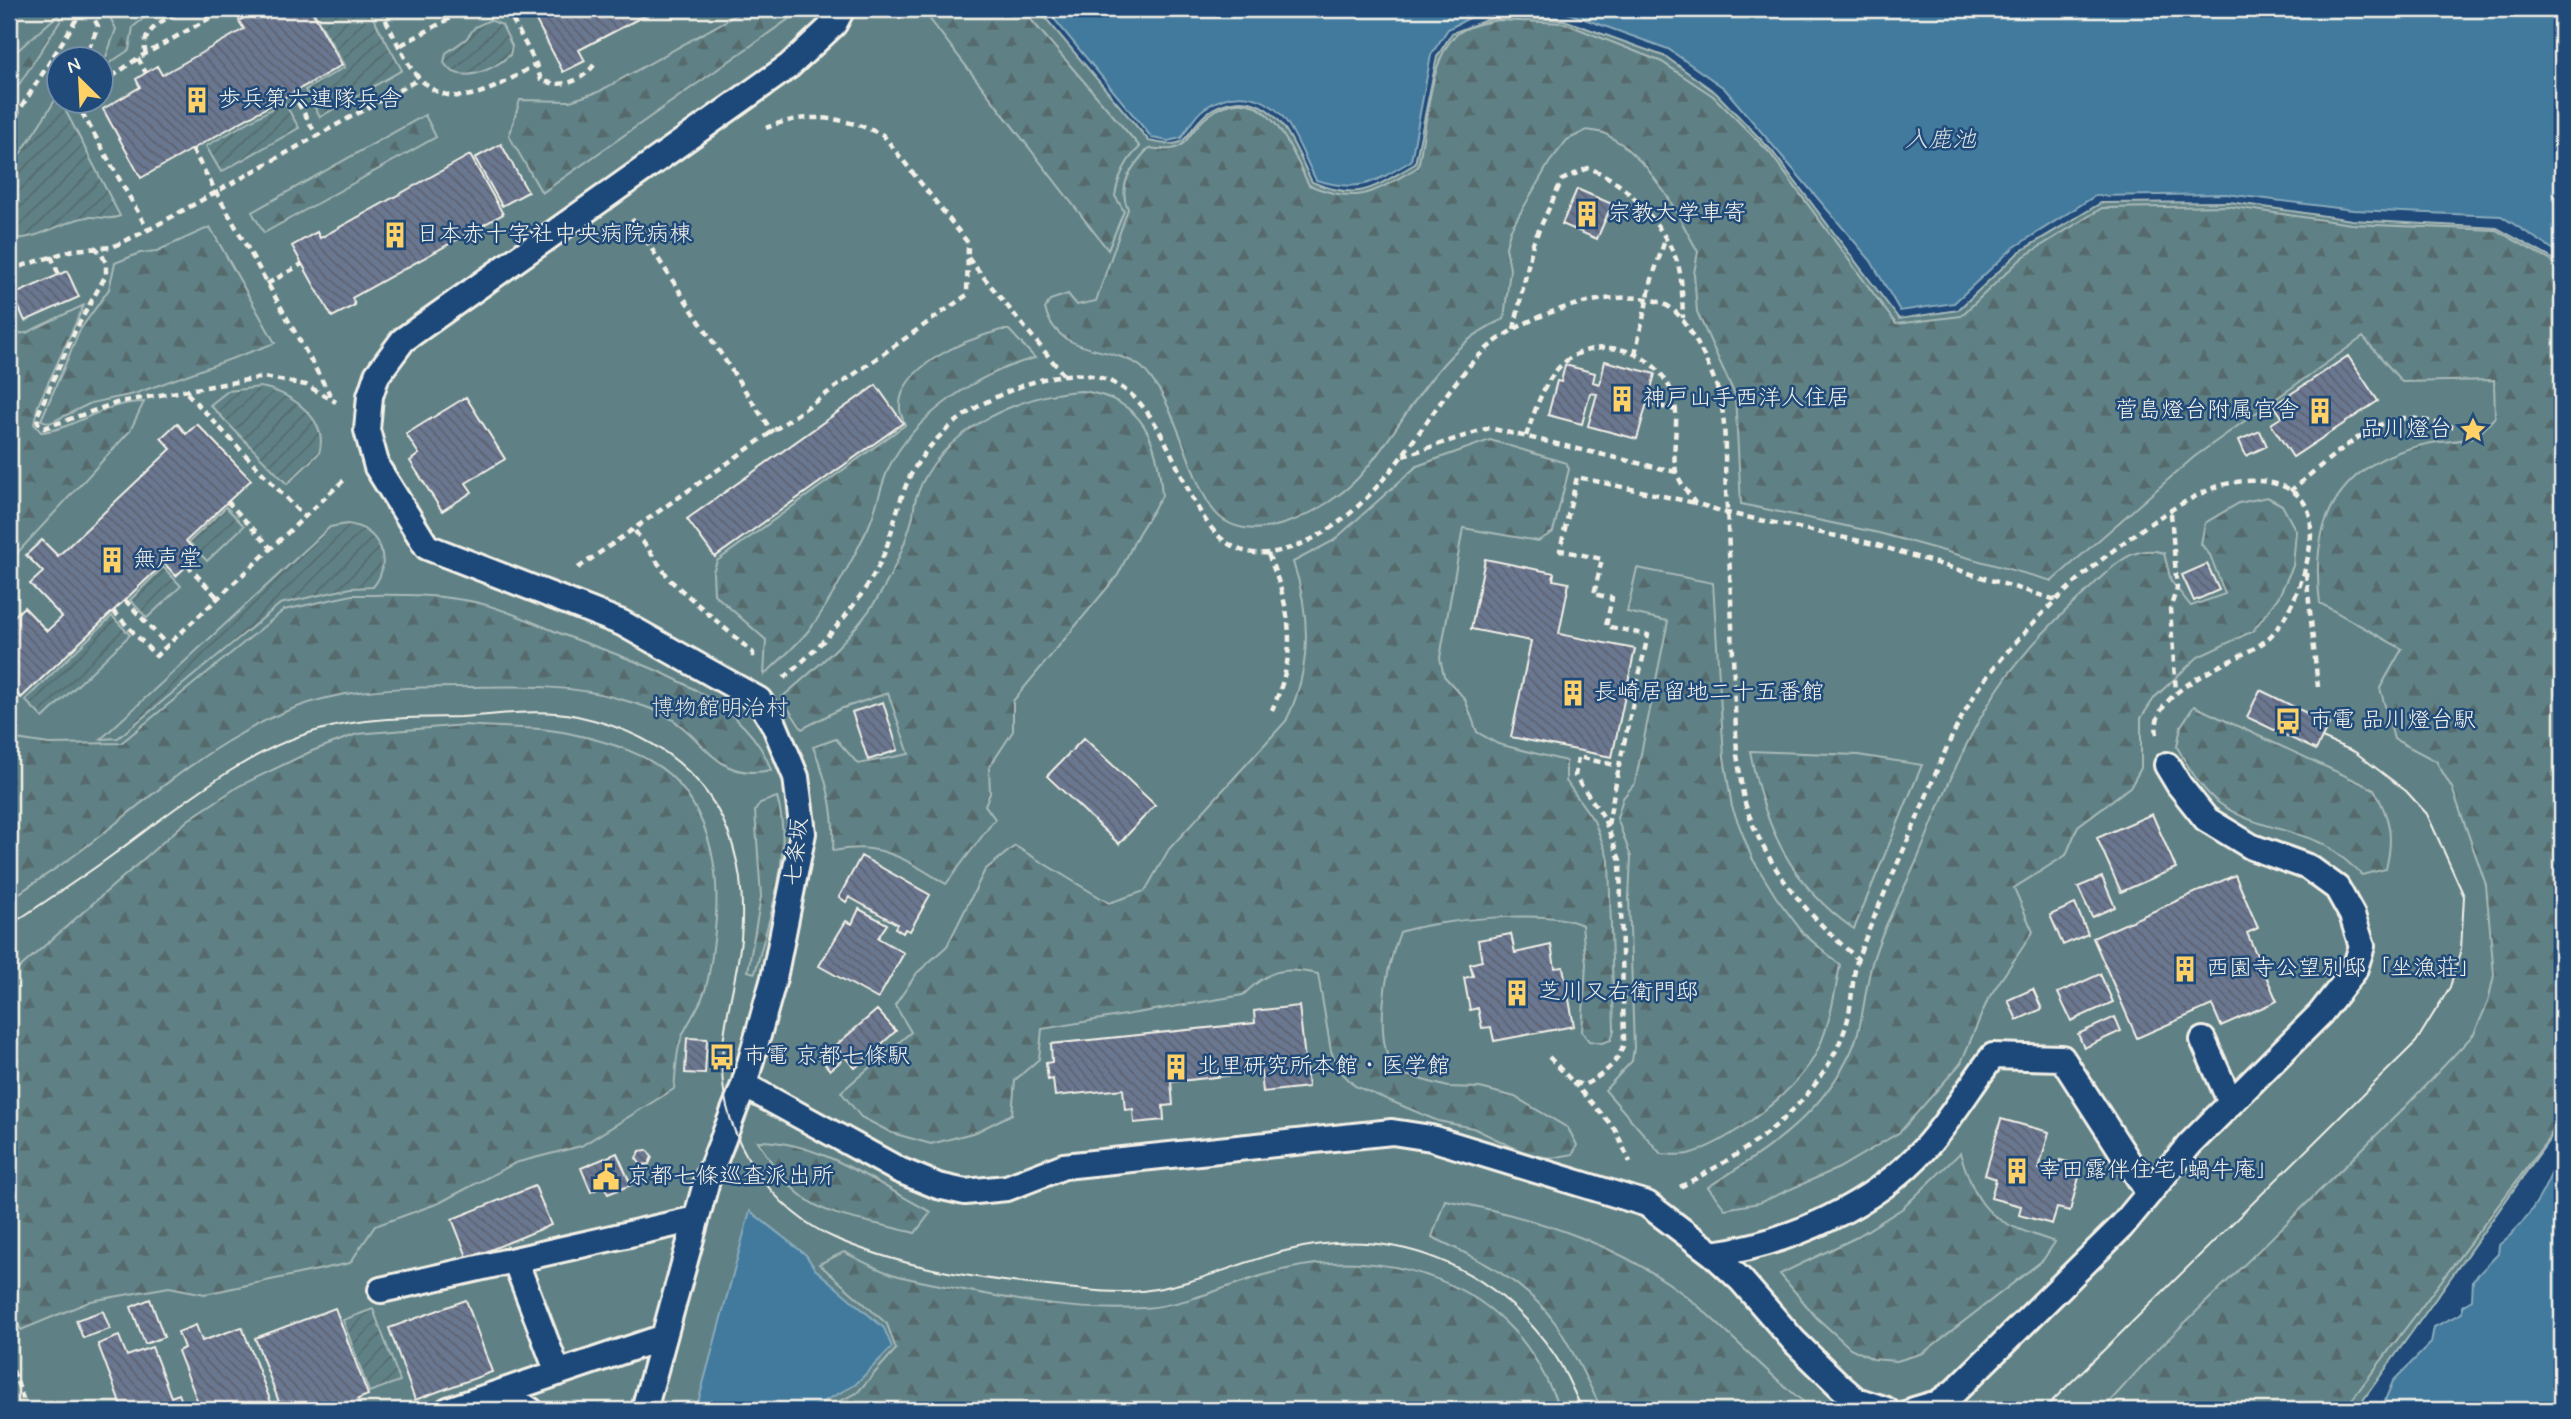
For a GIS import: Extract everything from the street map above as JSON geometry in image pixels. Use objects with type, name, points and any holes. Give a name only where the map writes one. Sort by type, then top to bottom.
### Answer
[{"type":"lane","points":[[759,700],[622,623],[427,547],[384,480],[372,454],[367,417],[377,375],[403,340],[789,66],[834,24],[842,9]]},
{"type":"lane","name":"七条坂","points":[[643,1410],[707,1180],[744,1085],[774,978],[803,833],[796,777],[774,724],[759,700]]},
{"type":"lane","points":[[1914,1410],[1938,1403],[1955,1391],[2122,1227],[2148,1192],[2231,1101],[2320,1014],[2354,971],[2362,946],[2352,915],[2337,888],[2308,867],[2252,847],[2206,819],[2167,765]]},
{"type":"lane","points":[[2203,1040],[2231,1101]]},
{"type":"lane","points":[[1713,1254],[1746,1249],[1782,1238],[1842,1210],[1899,1173],[1949,1121],[1993,1056],[2062,1058],[2148,1192]]},
{"type":"lane","points":[[744,1085],[899,1170],[938,1186],[965,1192],[1007,1188],[1064,1166],[1405,1132],[1647,1204],[1713,1254],[1856,1400],[1886,1410]]},
{"type":"lane","points":[[381,1290],[696,1219]]},
{"type":"lane","points":[[515,1260],[558,1373]]},
{"type":"lane","points":[[448,1410],[664,1336]]},
{"type":"lane","points":[[503,1393],[530,1410]]},
{"type":"path","points":[[9,127],[76,20],[74,9]]},
{"type":"path","points":[[89,9],[98,26],[90,46]]},
{"type":"path","points":[[146,54],[143,45],[147,33],[183,9]]},
{"type":"path","points":[[116,73],[226,9]]},
{"type":"path","points":[[380,9],[419,79],[446,96],[462,98],[492,88],[536,64]]},
{"type":"path","points":[[401,46],[467,9]]},
{"type":"path","points":[[507,9],[536,64],[541,80],[557,85],[574,82],[594,65]]},
{"type":"path","points":[[138,58],[146,73]]},
{"type":"path","points":[[9,267],[22,267],[51,256],[94,247],[112,247],[148,230],[419,79]]},
{"type":"path","points":[[292,92],[317,136]]},
{"type":"path","points":[[84,116],[148,230]]},
{"type":"path","points":[[523,586],[583,567],[967,295],[968,243],[883,135],[863,125],[818,117],[796,118],[764,129]]},
{"type":"path","points":[[192,149],[333,401]]},
{"type":"path","points":[[1514,330],[1533,243],[1562,180],[1574,172],[1588,168],[1614,181],[1665,239],[1677,261],[1683,319],[1720,398],[1737,755],[1745,803],[1789,890],[1815,922],[1858,959]]},
{"type":"path","points":[[631,180],[632,221],[772,433]]},
{"type":"path","points":[[632,221],[642,214]]},
{"type":"path","points":[[1635,354],[1650,300],[1652,279],[1665,239]]},
{"type":"path","points":[[94,247],[102,253],[106,263],[106,275],[64,355],[37,416],[38,423],[44,428],[119,402],[264,377],[306,385],[367,417]]},
{"type":"path","points":[[51,256],[59,275]]},
{"type":"path","points":[[968,258],[1063,374]]},
{"type":"path","points":[[267,284],[302,264]]},
{"type":"path","points":[[759,700],[823,645],[852,608],[879,565],[911,475],[938,439],[985,402],[1025,383],[1063,374],[1102,379],[1132,395],[1156,421],[1206,525],[1233,545],[1268,554],[1303,544],[1346,516],[1402,456],[1472,363],[1514,330],[1559,309],[1607,299],[1650,300],[1671,308],[1683,319]]},
{"type":"path","points":[[1527,436],[1549,378],[1569,359],[1594,349],[1608,348],[1635,354],[1653,365],[1666,381],[1676,411],[1676,472],[1695,503]]},
{"type":"path","points":[[186,392],[304,517]]},
{"type":"path","points":[[1647,403],[1676,411]]},
{"type":"path","points":[[2290,491],[2362,436],[2390,421],[2418,419],[2454,427]]},
{"type":"path","points":[[1402,456],[1489,428],[1676,472]]},
{"type":"path","points":[[113,611],[156,656],[372,454]]},
{"type":"path","points":[[1608,826],[1648,635],[1606,626],[1612,598],[1594,594],[1602,559],[1560,550],[1577,477],[1695,503],[1727,513],[1874,544],[2056,600]]},
{"type":"path","points":[[1549,1057],[1615,1129],[1647,1204],[1736,1158],[1784,1119],[1821,1077],[1846,1026],[1858,959],[1950,741],[1972,701],[2010,649],[2056,600],[2145,527],[2211,488],[2236,481],[2258,479],[2290,491],[2305,504],[2309,516],[2306,569],[2318,687]]},
{"type":"path","points":[[228,501],[271,548]]},
{"type":"path","points":[[2171,513],[2178,589],[2170,609],[2176,692]]},
{"type":"path","points":[[635,531],[671,581],[753,653],[752,666]]},
{"type":"path","points":[[1268,554],[1282,587],[1290,628],[1287,670],[1272,710]]},
{"type":"path","points":[[187,565],[218,598]]},
{"type":"path","points":[[2167,765],[2156,728],[2176,692],[2264,643],[2295,599],[2306,569]]},
{"type":"path","points":[[125,600],[168,646]]},
{"type":"path","points":[[1573,1082],[1584,1085],[1600,1077],[1621,1055],[1625,1042],[1619,860],[1608,826],[1574,776],[1578,757],[1619,766]]},
{"type":"path","points":[[9,1359],[27,1410]]},
{"type":"green space","name":"博物館明治村","points":[[9,9],[1038,9],[1149,141],[1162,144],[1179,143],[1206,114],[1218,106],[1236,101],[1255,103],[1267,110],[1286,130],[1312,182],[1342,191],[1366,190],[1377,186],[1415,164],[1437,57],[1452,33],[1497,16],[1564,20],[1666,57],[1716,93],[1772,151],[1899,319],[1958,310],[2019,252],[2101,203],[2230,202],[2352,220],[2497,228],[2562,264],[2562,1122],[2356,1410],[9,1410]]},
{"type":"green space","points":[[106,9],[155,9],[133,27],[129,50],[116,59],[116,46],[110,46],[116,29]]},
{"type":"green space","points":[[312,9],[368,9],[402,70],[320,117],[305,90],[345,67]]},
{"type":"green space","points":[[747,9],[803,9],[542,193],[509,136],[520,100],[570,101],[598,92]]},
{"type":"green space","points":[[922,9],[1022,9],[1140,147],[1126,164],[1118,182],[1115,196],[1124,211],[1108,250]]},
{"type":"green space","points":[[58,15],[61,20],[9,100],[9,58]]},
{"type":"green space","points":[[490,20],[502,25],[512,46],[510,55],[495,66],[477,73],[459,74],[451,70],[444,63],[446,53],[466,39],[475,27]]},
{"type":"green space","points":[[1498,20],[1564,23],[1662,62],[1713,96],[1770,153],[1896,324],[1961,316],[2023,257],[2102,208],[2227,206],[2351,224],[2496,230],[2562,267],[2562,547],[2559,554],[2562,575],[2562,1113],[2549,1138],[2344,1410],[2102,1410],[2152,1355],[2404,1108],[2474,1034],[2488,1002],[2494,975],[2486,885],[2452,788],[2436,761],[2394,739],[2380,688],[2402,649],[2320,603],[2318,573],[2320,545],[2326,521],[2337,499],[2352,480],[2372,465],[2397,453],[2478,435],[2495,417],[2494,380],[2402,382],[2363,337],[2194,457],[2052,581],[1879,533],[1741,504],[1735,395],[1697,312],[1694,273],[1698,252],[1668,197],[1646,167],[1623,145],[1604,133],[1587,130],[1567,140],[1549,163],[1510,231],[1506,247],[1510,269],[1504,319],[1459,348],[1440,368],[1359,477],[1328,502],[1287,523],[1265,528],[1244,528],[1226,521],[1211,507],[1197,480],[1174,419],[1160,391],[1145,371],[1127,359],[1086,347],[1061,335],[1045,309],[1050,300],[1068,294],[1077,305],[1096,301],[1128,209],[1124,192],[1132,169],[1149,148],[1173,149],[1180,146],[1200,122],[1228,104],[1245,103],[1260,109],[1273,120],[1309,185],[1326,191],[1341,195],[1366,193],[1418,167],[1433,81],[1445,49],[1462,31]]},
{"type":"green space","points":[[284,102],[299,128],[221,172],[206,146]]},
{"type":"green space","points":[[46,114],[68,116],[120,216],[82,218],[38,235],[9,239],[9,171]]},
{"type":"green space","points":[[425,115],[436,137],[264,233],[252,212]]},
{"type":"green space","points":[[210,227],[275,343],[134,394],[91,403],[50,423],[41,420],[80,330],[109,289],[115,263],[140,253],[157,251]]},
{"type":"green space","points":[[84,305],[38,405],[34,424],[41,432],[54,430],[115,406],[144,402],[130,431],[9,562],[9,334],[26,333]]},
{"type":"green space","points":[[1009,330],[1035,358],[1013,365],[971,385],[932,413],[915,430],[889,467],[868,528],[824,609],[804,636],[764,675],[766,640],[714,594],[713,572],[717,561],[905,425],[900,411],[902,394],[922,367],[971,340]]},
{"type":"green space","points":[[260,387],[283,394],[294,401],[313,418],[318,429],[321,441],[319,453],[287,484],[210,405],[228,391]]},
{"type":"green space","points":[[1083,391],[1121,403],[1134,413],[1144,426],[1157,457],[1162,496],[1138,534],[1118,575],[1013,701],[1013,731],[989,768],[990,793],[985,805],[995,819],[946,884],[906,860],[880,851],[833,851],[829,798],[813,747],[836,739],[858,764],[909,754],[888,693],[840,709],[802,729],[781,698],[845,640],[877,599],[902,548],[917,495],[928,472],[944,452],[963,434],[1008,408],[1058,393]]},
{"type":"green space","points":[[1490,440],[1566,463],[1569,469],[1553,532],[1538,541],[1463,528],[1440,658],[1444,676],[1465,699],[1477,732],[1498,744],[1566,761],[1566,781],[1594,821],[1609,860],[1614,1030],[1611,1040],[1602,1043],[1589,1041],[1582,1032],[1586,964],[1582,925],[1545,917],[1492,918],[1439,923],[1400,932],[1386,983],[1384,1040],[1394,1072],[1448,1087],[1480,1088],[1515,1097],[1568,1128],[1577,1145],[1573,1154],[1551,1158],[1527,1154],[1473,1128],[1438,1121],[1355,1086],[1339,1070],[1331,1051],[1318,974],[1295,970],[1269,975],[1243,995],[1042,1029],[1039,1059],[1015,1080],[1012,1114],[976,1132],[931,1144],[892,1133],[861,1117],[841,1092],[911,1032],[895,1005],[917,973],[947,946],[985,870],[1015,846],[1109,903],[1145,891],[1169,849],[1286,721],[1300,682],[1306,642],[1303,602],[1293,562],[1333,541],[1417,466]]},
{"type":"green space","points":[[2267,497],[2282,505],[2296,531],[2293,566],[2279,596],[2253,631],[2198,657],[2155,697],[2141,718],[2141,768],[2131,786],[2078,826],[2066,855],[2014,888],[2033,932],[1988,999],[1961,1063],[1900,1132],[1839,1168],[1759,1203],[1725,1209],[1708,1187],[1749,1161],[1804,1117],[1820,1100],[1847,1060],[1857,1036],[1869,975],[1881,937],[1948,784],[1985,710],[2007,677],[2059,617],[2113,566],[2132,555],[2152,551],[2164,553],[2171,581],[2191,606],[2225,594],[2210,555],[2201,544],[2205,523],[2239,503]]},
{"type":"green space","points":[[226,507],[244,526],[207,561],[189,542]]},
{"type":"green space","points":[[347,524],[368,532],[380,547],[382,567],[373,587],[351,588],[280,604],[118,738],[101,739],[330,527]]},
{"type":"green space","points":[[163,567],[181,586],[147,618],[130,600]]},
{"type":"green space","points":[[1637,568],[1713,583],[1724,757],[1732,807],[1752,858],[1776,897],[1804,934],[1840,965],[1822,1040],[1801,1076],[1773,1104],[1738,1129],[1704,1148],[1681,1155],[1661,1154],[1605,1090],[1632,1061],[1634,1048],[1629,898],[1631,857],[1617,818],[1623,798],[1635,783],[1668,621],[1627,612]]},
{"type":"green space","points":[[352,595],[431,596],[479,603],[622,656],[684,683],[712,700],[737,720],[757,743],[771,770],[736,770],[712,756],[679,724],[665,715],[602,694],[529,687],[441,687],[346,694],[308,703],[272,717],[237,736],[171,780],[79,852],[9,900],[9,738],[49,744],[121,743],[284,610]]},
{"type":"green space","points":[[112,616],[130,635],[43,718],[25,700]]},
{"type":"green space","points":[[2194,706],[2374,789],[2384,809],[2389,828],[2390,847],[2386,869],[2362,875],[2340,855],[2321,843],[2241,816],[2212,798],[2195,777],[2177,747],[2181,726]]},
{"type":"green space","points":[[465,725],[559,731],[614,745],[642,756],[667,772],[693,804],[711,851],[717,902],[706,987],[679,1045],[674,1089],[581,1146],[515,1163],[439,1203],[375,1226],[350,1263],[205,1294],[169,1287],[91,1301],[21,1330],[9,1303],[9,977],[188,820],[239,786],[312,751],[357,734]]},
{"type":"green space","points":[[1750,751],[1858,755],[1922,765],[1854,929],[1813,893],[1783,851],[1763,804]]},
{"type":"green space","points":[[777,797],[782,819],[781,863],[773,908],[755,973],[748,971],[761,897],[755,811],[760,803]]},
{"type":"green space","points":[[758,1141],[804,1148],[826,1156],[931,1212],[915,1233],[842,1216],[824,1209],[807,1200],[791,1186]]},
{"type":"green space","points":[[1960,1153],[1975,1191],[1992,1214],[2003,1222],[2055,1242],[2043,1260],[1923,1353],[1897,1361],[1873,1359],[1850,1348],[1816,1317],[1780,1274],[1855,1238],[1903,1208]]},
{"type":"green space","points":[[1445,1200],[1546,1225],[1580,1237],[1643,1267],[1699,1307],[1769,1373],[1814,1410],[1602,1410],[1569,1345],[1544,1309],[1500,1273],[1432,1237]]},
{"type":"green space","points":[[844,1252],[880,1270],[914,1280],[1070,1307],[1119,1309],[1180,1302],[1269,1273],[1317,1264],[1348,1263],[1408,1270],[1437,1279],[1464,1292],[1489,1308],[1512,1329],[1534,1357],[1561,1410],[821,1410],[857,1393],[896,1349],[887,1324],[819,1264]]},
{"type":"green space","points":[[373,1309],[400,1381],[369,1392],[343,1320]]},
{"type":"water","name":"入鹿池","points":[[1046,9],[2562,9],[2562,255],[2501,216],[2353,210],[2226,194],[2095,196],[2013,248],[1954,303],[1900,311],[1871,261],[1724,88],[1668,49],[1565,12],[1496,11],[1471,17],[1448,29],[1431,55],[1411,161],[1366,184],[1344,186],[1316,180],[1286,121],[1269,104],[1248,97],[1227,98],[1205,108],[1181,138],[1168,141],[1152,138]]},
{"type":"water","points":[[2562,1148],[2562,1410],[2381,1410],[2393,1381],[2431,1343],[2434,1327],[2462,1313],[2462,1306],[2472,1300],[2473,1280],[2498,1254],[2499,1245],[2529,1213],[2544,1189]]},
{"type":"water","points":[[750,1211],[806,1255],[815,1269],[884,1328],[892,1347],[855,1385],[808,1410],[696,1410]]},
{"type":"building","name":"歩兵第六連隊兵舎","points":[[260,9],[266,19],[284,9],[311,9],[342,65],[141,178],[107,116],[116,116],[116,101],[140,87],[136,79],[157,66],[162,75],[244,29],[239,21]]},
{"type":"building","points":[[530,9],[657,9],[579,50],[585,61],[563,72]]},
{"type":"building","points":[[501,144],[528,192],[502,206],[475,158]]},
{"type":"building","name":"日本赤十字社中央病院病棟","points":[[470,155],[503,214],[352,298],[355,305],[332,317],[292,246],[317,232],[320,238]]},
{"type":"building","name":"宗教大学車寄","points":[[1577,189],[1612,204],[1597,239],[1562,224]]},
{"type":"building","points":[[67,271],[79,297],[25,321],[13,295]]},
{"type":"building","name":"菅島燈台附属官舎","points":[[2348,356],[2378,401],[2293,457],[2271,424],[2282,417],[2274,405]]},
{"type":"building","name":"神戸山手西洋人住居","points":[[1605,361],[1655,374],[1637,439],[1588,426],[1597,394],[1590,393],[1582,424],[1548,415],[1557,381],[1561,382],[1565,365],[1595,373],[1593,382],[1600,384]]},
{"type":"building","points":[[876,385],[903,423],[715,557],[687,519]]},
{"type":"building","points":[[466,397],[505,459],[466,483],[472,492],[442,511],[410,461],[419,454],[406,434]]},
{"type":"building","name":"無声堂","points":[[177,423],[186,434],[197,424],[251,480],[186,541],[198,555],[176,576],[164,563],[21,698],[9,685],[9,621],[24,607],[47,631],[62,617],[30,584],[43,572],[26,555],[42,540],[58,556],[171,449],[161,438]]},
{"type":"building","points":[[2260,431],[2267,446],[2246,456],[2239,440]]},
{"type":"building","name":"長崎居留地二十五番館","points":[[1485,559],[1554,573],[1553,580],[1569,583],[1559,634],[1635,649],[1612,757],[1511,737],[1531,641],[1471,629]]},
{"type":"building","points":[[2207,564],[2219,590],[2194,601],[2182,575]]},
{"type":"building","points":[[2260,690],[2329,724],[2316,750],[2247,717]]},
{"type":"building","points":[[883,702],[898,750],[868,760],[852,712]]},
{"type":"building","points":[[1084,738],[1155,805],[1119,844],[1047,776]]},
{"type":"building","points":[[2152,814],[2176,868],[2121,892],[2097,838]]},
{"type":"building","points":[[861,856],[930,895],[910,931],[905,929],[903,933],[895,928],[897,924],[849,897],[846,902],[839,897]]},
{"type":"building","name":"西園寺公望別邸「坐漁荘」","points":[[2235,875],[2258,928],[2247,933],[2277,1001],[2221,1026],[2212,1005],[2137,1038],[2093,938]]},
{"type":"building","points":[[2102,877],[2115,907],[2092,917],[2078,887]]},
{"type":"building","points":[[2075,904],[2088,934],[2063,945],[2050,915]]},
{"type":"building","points":[[859,909],[887,924],[878,938],[904,953],[878,999],[819,966],[846,921],[852,924]]},
{"type":"building","name":"芝川又右衛門邸","points":[[1511,934],[1515,953],[1551,945],[1555,968],[1563,967],[1574,1026],[1494,1041],[1491,1027],[1482,1028],[1478,1008],[1470,1010],[1464,978],[1473,976],[1470,964],[1482,961],[1478,940]]},
{"type":"building","points":[[2100,974],[2113,1002],[2071,1021],[2058,993]]},
{"type":"building","points":[[2033,989],[2042,1009],[2017,1020],[2008,1000]]},
{"type":"building","name":"北里研究所本館・医学館","points":[[1299,1006],[1308,1087],[1263,1092],[1261,1072],[1171,1082],[1173,1105],[1163,1106],[1164,1120],[1134,1123],[1133,1109],[1125,1110],[1123,1089],[1055,1096],[1053,1079],[1048,1080],[1046,1063],[1052,1062],[1051,1044],[1255,1023],[1254,1011]]},
{"type":"building","points":[[877,1010],[896,1031],[855,1068],[835,1046]]},
{"type":"building","points":[[2115,1017],[2121,1031],[2084,1048],[2078,1034]]},
{"type":"building","points":[[687,1038],[707,1039],[705,1074],[685,1073]]},
{"type":"building","points":[[828,1047],[841,1061],[830,1070],[818,1056]]},
{"type":"building","name":"幸田露伴住宅｢蝸牛庵｣","points":[[2001,1119],[2049,1132],[2039,1169],[2057,1173],[2060,1160],[2082,1166],[2070,1211],[2057,1208],[2052,1224],[2019,1215],[2021,1206],[1991,1198],[1996,1179],[1985,1175]]},
{"type":"building","points":[[647,1150],[652,1157],[649,1164],[641,1165],[636,1158],[640,1151]]},
{"type":"building","name":"京都七條巡査派出所","points":[[617,1153],[631,1185],[608,1194],[604,1186],[591,1192],[581,1168]]},
{"type":"building","points":[[535,1186],[551,1225],[468,1259],[452,1219]]},
{"type":"building","points":[[150,1299],[164,1337],[145,1344],[131,1307]]},
{"type":"building","points":[[466,1300],[492,1372],[415,1400],[389,1328]]},
{"type":"building","points":[[335,1308],[368,1395],[358,1399],[362,1410],[336,1410],[335,1407],[327,1410],[282,1410],[255,1338]]},
{"type":"building","points":[[103,1311],[110,1329],[83,1338],[76,1320]]},
{"type":"building","points":[[196,1325],[202,1341],[242,1327],[274,1410],[201,1410],[178,1351],[184,1348],[178,1332]]},
{"type":"building","points":[[119,1336],[127,1356],[152,1347],[171,1397],[179,1394],[185,1410],[123,1410],[98,1344]]},
{"type":"tram line","points":[[9,926],[213,782],[240,765],[295,738],[340,725],[374,720],[534,712],[577,716],[618,728],[653,745],[683,766],[707,793],[724,823],[736,858],[742,897],[741,939],[723,1049],[724,1093],[741,1146],[755,1170],[792,1211],[839,1240],[919,1266],[1002,1281],[1110,1292],[1142,1291],[1178,1284],[1285,1251],[1325,1244],[1363,1243],[1401,1248],[1436,1259],[1470,1275],[1501,1296],[1529,1323],[1554,1354],[1583,1410]]},
{"type":"tram line","points":[[2043,1410],[2416,1042],[2450,987],[2461,949],[2464,896],[2427,814],[2406,791],[2355,752],[2322,738]]},
{"type":"place","name":"歩兵第六連隊兵舎","points":[[197,100]]},
{"type":"place","name":"宗教大学車寄","points":[[1587,214]]},
{"type":"place","name":"日本赤十字社中央病院病棟","points":[[395,235]]},
{"type":"place","name":"神戸山手西洋人住居","points":[[1622,399]]},
{"type":"place","name":"菅島燈台附属官舎","points":[[2320,411]]},
{"type":"place","name":"品川燈台","points":[[2473,430]]},
{"type":"place","name":"無声堂","points":[[112,560]]},
{"type":"place","name":"長崎居留地二十五番館","points":[[1573,693]]},
{"type":"place","name":"市電 品川燈台駅","points":[[2288,721]]},
{"type":"place","name":"西園寺公望別邸「坐漁荘」","points":[[2185,969]]},
{"type":"place","name":"芝川又右衛門邸","points":[[1517,993]]},
{"type":"place","name":"市電 京都七條駅","points":[[722,1057]]},
{"type":"place","name":"北里研究所本館・医学館","points":[[1176,1067]]},
{"type":"place","name":"幸田露伴住宅｢蝸牛庵｣","points":[[2017,1171]]},
{"type":"place","name":"京都七條巡査派出所","points":[[606,1177]]}]
